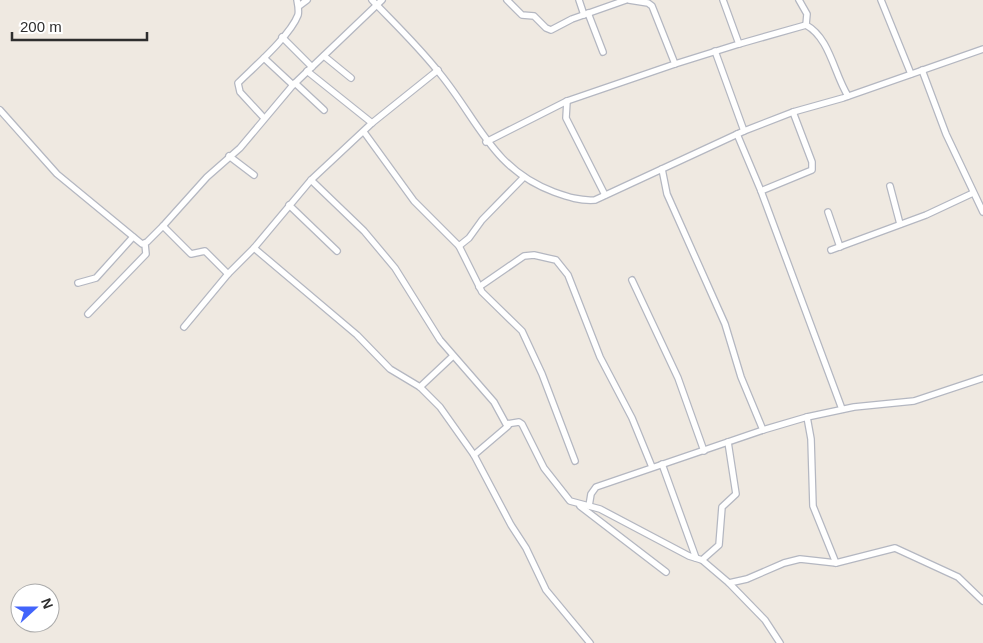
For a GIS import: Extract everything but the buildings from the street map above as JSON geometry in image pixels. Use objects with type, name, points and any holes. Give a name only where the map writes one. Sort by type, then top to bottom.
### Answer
[{"type":"street","points":[[264,118],[240,92],[238,83],[264,58],[282,37],[298,14],[298,3],[307,0]]},
{"type":"street","points":[[145,244],[207,176],[240,148],[294,84],[324,56],[374,2],[382,0]]},
{"type":"street","points":[[507,0],[522,15],[534,16],[546,28],[551,30],[586,14],[627,0],[648,3],[652,6],[675,64]]},
{"type":"street","points":[[579,0],[603,52]]},
{"type":"street","points":[[723,0],[739,44]]},
{"type":"street","points":[[799,0],[807,14],[806,25]]},
{"type":"street","points":[[881,0],[911,74]]},
{"type":"street","points":[[374,2],[438,70],[486,142],[524,177],[544,188],[583,201],[605,195],[737,134],[793,112],[848,96],[983,49]]},
{"type":"street","points":[[486,142],[567,101],[715,51],[806,25],[814,29],[822,38],[840,84],[848,96]]},
{"type":"street","points":[[282,37],[310,69],[372,123]]},
{"type":"street","points":[[715,51],[744,131]]},
{"type":"street","points":[[324,56],[351,78]]},
{"type":"street","points":[[264,58],[324,110]]},
{"type":"street","points":[[184,327],[311,180],[372,123],[438,70]]},
{"type":"street","points":[[922,70],[946,134],[983,212]]},
{"type":"street","points":[[567,101],[566,118],[605,195]]},
{"type":"street","points":[[0,110],[57,174],[133,237],[145,244]]},
{"type":"street","points":[[761,191],[812,170],[812,162],[793,112]]},
{"type":"street","points":[[364,132],[414,202],[459,246],[479,287],[491,303],[522,331],[545,382],[575,462]]},
{"type":"street","points":[[737,134],[761,191],[842,409]]},
{"type":"street","points":[[230,156],[254,174]]},
{"type":"street","points":[[662,169],[667,194],[725,324],[741,377],[763,430]]},
{"type":"street","points":[[459,246],[469,238],[482,220],[524,177]]},
{"type":"street","points":[[311,180],[364,231],[390,262],[440,340],[494,402],[508,426]]},
{"type":"street","points":[[890,186],[900,224]]},
{"type":"street","points":[[831,250],[900,224],[973,193]]},
{"type":"street","points":[[288,205],[336,251]]},
{"type":"street","points":[[828,212],[840,247]]},
{"type":"street","points":[[163,226],[191,254],[205,251],[228,274]]},
{"type":"street","points":[[78,284],[96,278],[133,237]]},
{"type":"street","points":[[88,314],[146,254],[145,244]]},
{"type":"street","points":[[254,248],[357,336],[390,368],[420,387],[440,407],[474,454],[511,525],[526,548],[546,590],[590,643]]},
{"type":"street","points":[[479,287],[524,256],[549,257],[556,260],[568,275],[600,357],[632,418],[652,467]]},
{"type":"street","points":[[632,280],[678,378],[704,451]]},
{"type":"street","points":[[420,387],[453,356]]},
{"type":"street","points":[[590,506],[591,494],[596,487],[763,430],[842,409],[914,401],[983,378]]},
{"type":"street","points":[[807,417],[811,439],[813,506],[836,563]]},
{"type":"street","points":[[474,454],[508,426],[519,422],[522,424],[544,468],[570,501],[578,505],[666,572]]},
{"type":"street","points":[[699,559],[719,545],[722,507],[736,494],[728,442]]},
{"type":"street","points":[[662,464],[699,559]]},
{"type":"street","points":[[578,505],[600,509],[699,559],[729,583],[765,620],[780,643]]},
{"type":"street","points":[[729,583],[746,579],[784,563],[800,559],[836,563],[893,548],[900,549],[958,577],[983,601]]}]
